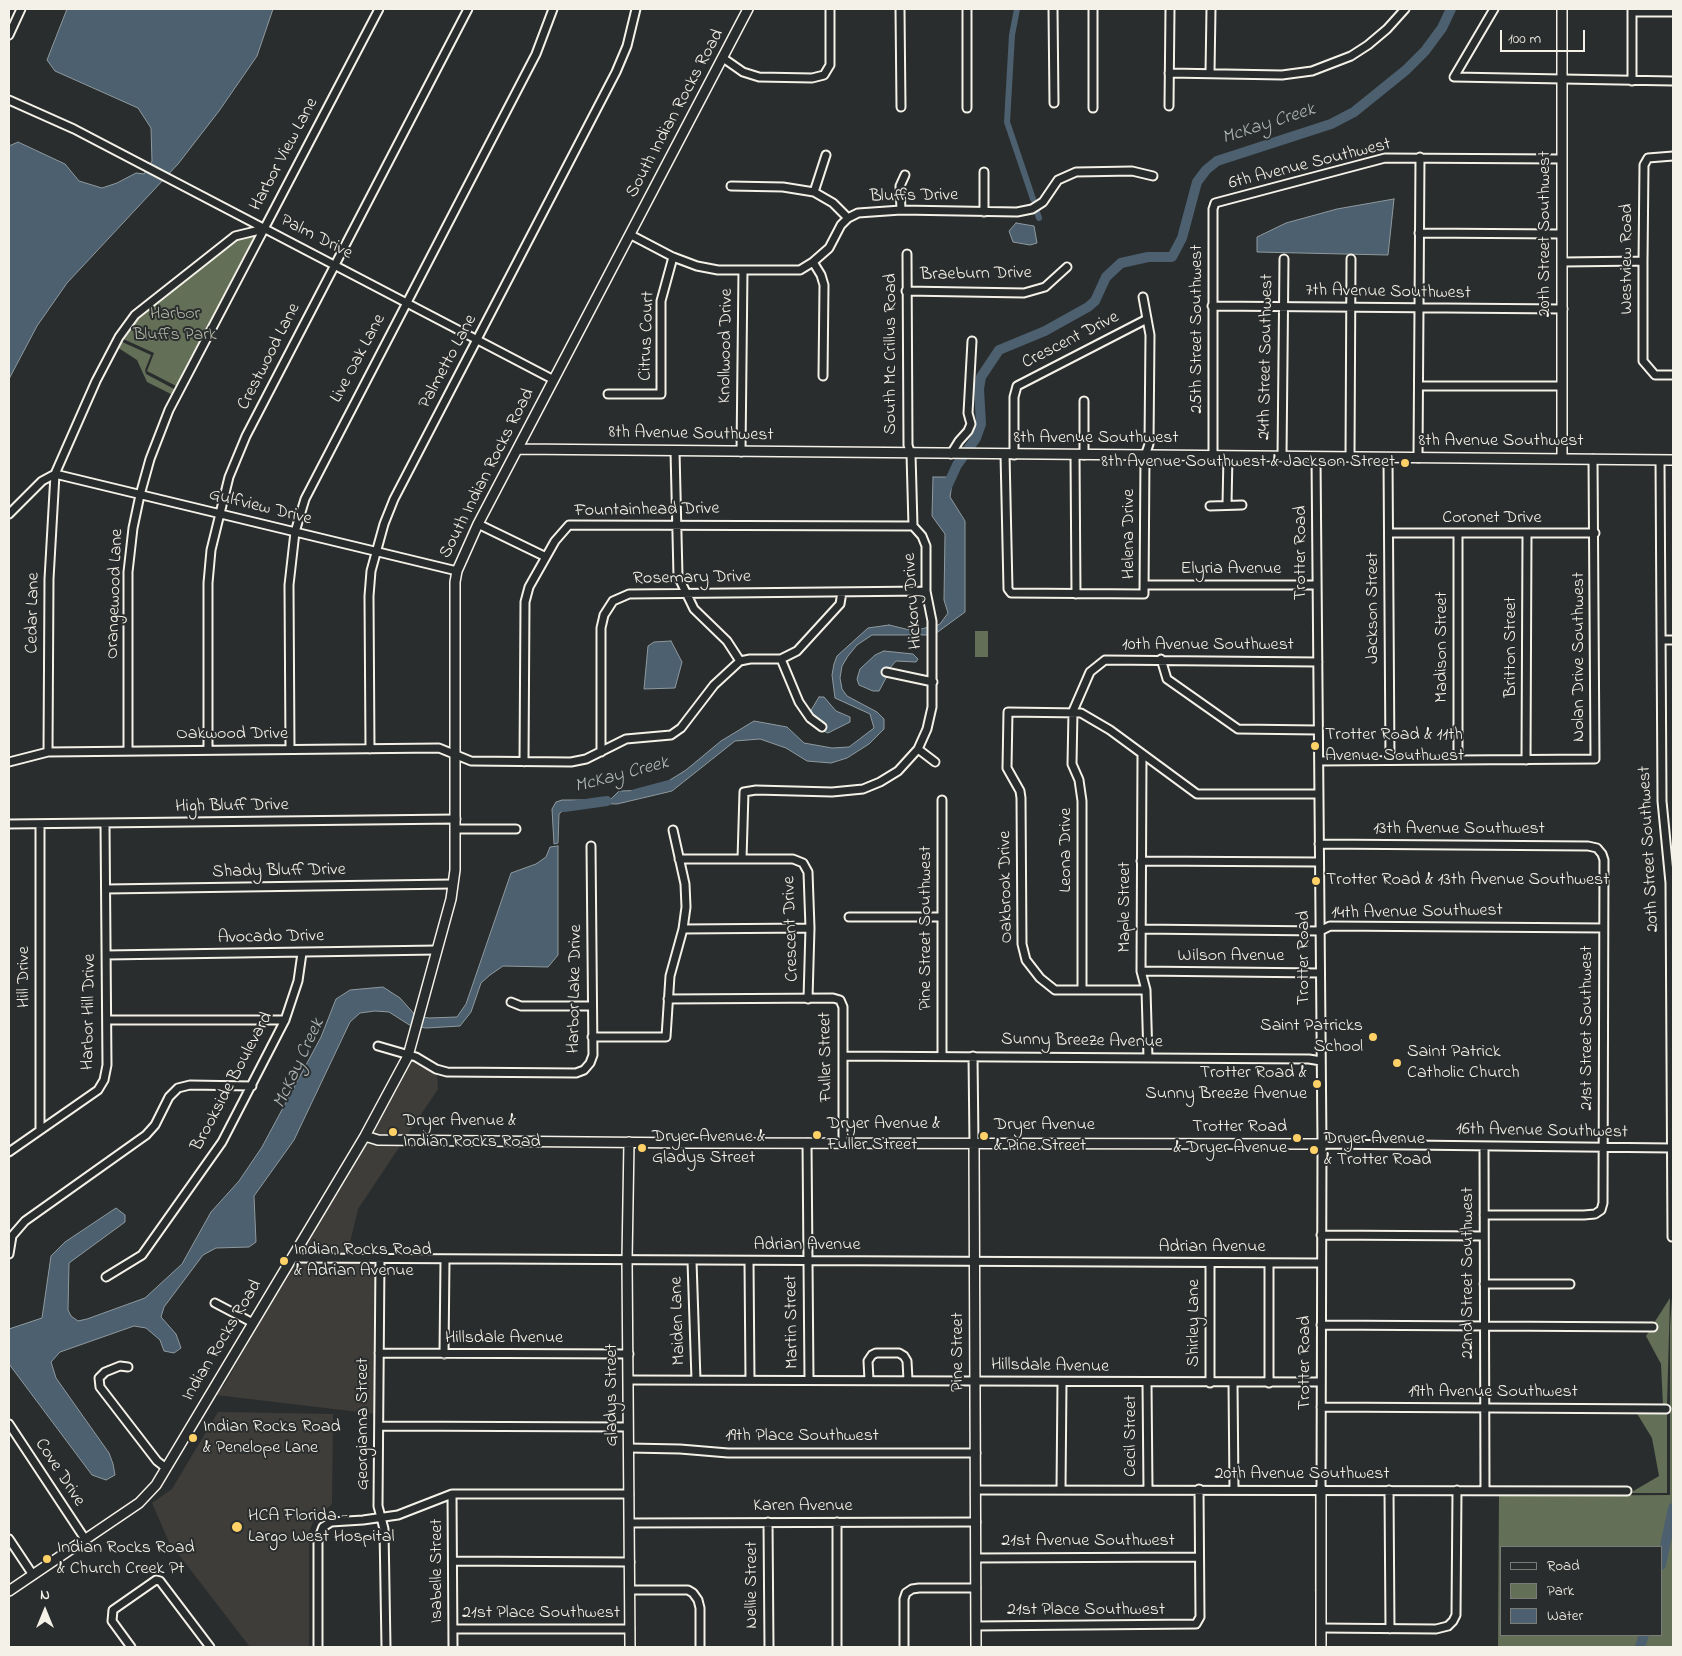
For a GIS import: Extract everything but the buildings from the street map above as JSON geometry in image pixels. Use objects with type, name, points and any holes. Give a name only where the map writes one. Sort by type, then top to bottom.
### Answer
[{"type":"street","points":[[9,35],[20,9]]},
{"type":"street","name":"Harbor View Lane","points":[[55,474],[96,381],[119,337],[135,315],[235,236],[264,229],[379,9]]},
{"type":"street","name":"Crestwood Lane","points":[[208,750],[208,583],[211,550],[228,476],[246,436],[468,9]]},
{"type":"street","name":"Live Oak Lane","points":[[290,749],[289,585],[295,532],[305,499],[319,468],[536,54],[553,9]]},
{"type":"street","name":"Palmetto Lane","points":[[370,749],[369,596],[371,571],[394,499],[616,72],[626,46],[636,9]]},
{"type":"street","name":"South Indian Rocks Road","points":[[408,1056],[417,1028],[453,884],[456,824],[455,582],[457,571],[478,524],[748,9]]},
{"type":"street","points":[[723,58],[743,72],[759,77],[812,78],[824,75],[830,65],[830,9]]},
{"type":"street","points":[[900,9],[901,107]]},
{"type":"street","points":[[967,9],[967,108]]},
{"type":"street","points":[[1053,9],[1054,103]]},
{"type":"street","points":[[1092,9],[1092,108]]},
{"type":"street","points":[[1169,106],[1170,9]]},
{"type":"street","points":[[1210,73],[1211,9]]},
{"type":"street","points":[[1170,73],[1282,75],[1326,67],[1351,56],[1368,45],[1387,30],[1404,9]]},
{"type":"street","points":[[1494,9],[1454,77],[1562,81],[1673,82]]},
{"type":"street","name":"20th Street Southwest","points":[[1562,9],[1562,459]]},
{"type":"street","points":[[1632,81],[1632,10],[1673,12]]},
{"type":"street","name":"Palm Drive","points":[[9,100],[74,129],[554,380]]},
{"type":"street","points":[[814,192],[826,155]]},
{"type":"street","name":"Westview Road","points":[[1673,156],[1648,158],[1643,174],[1643,362],[1655,375],[1673,375]]},
{"type":"street","points":[[1418,458],[1420,157]]},
{"type":"street","name":"6th Avenue Southwest","points":[[1215,203],[1385,158],[1562,159]]},
{"type":"street","name":"Bluffs Drive","points":[[631,235],[673,257],[697,266],[718,270],[800,270],[813,262],[828,248],[848,218],[867,212],[901,210],[1017,212],[1032,209],[1043,202],[1058,180],[1076,172],[1132,171],[1153,176]]},
{"type":"street","points":[[984,172],[984,212]]},
{"type":"street","points":[[901,210],[900,186],[905,175]]},
{"type":"street","points":[[731,186],[783,187],[814,192],[833,203],[848,218]]},
{"type":"street","name":"25th Street Southwest","points":[[1213,456],[1212,306],[1213,209],[1215,203]]},
{"type":"street","name":"Orangewood Lane","points":[[128,750],[128,572],[133,528],[140,495],[150,459],[169,410],[264,229]]},
{"type":"street","points":[[1419,233],[1562,234]]},
{"type":"street","name":"South Mc Crillus Road","points":[[907,254],[908,445],[912,454]]},
{"type":"street","name":"Citrus Court","points":[[608,394],[661,394],[661,301],[663,286],[673,257]]},
{"type":"street","name":"24th Street Southwest","points":[[1282,457],[1284,259]]},
{"type":"street","points":[[1350,457],[1351,259]]},
{"type":"street","points":[[1563,262],[1643,261]]},
{"type":"street","points":[[813,262],[821,275],[824,285],[823,376]]},
{"type":"street","name":"Braeburn Drive","points":[[906,291],[1024,293],[1045,287],[1067,267]]},
{"type":"street","name":"Knollwood Drive","points":[[741,452],[743,270]]},
{"type":"street","name":"Crescent Drive","points":[[1143,296],[1150,335],[1149,444],[1145,456]]},
{"type":"street","name":"7th Avenue Southwest","points":[[1212,306],[1563,309]]},
{"type":"street","name":"Crescent Drive","points":[[1010,455],[1014,397],[1017,386],[1147,319]]},
{"type":"street","points":[[951,454],[971,424],[968,413],[972,341]]},
{"type":"street","points":[[1419,386],[1562,386]]},
{"type":"street","points":[[1010,455],[1008,590],[1011,593],[1076,594],[1079,455],[1084,401]]},
{"type":"street","name":"8th Avenue Southwest","points":[[519,449],[675,452],[1673,460]]},
{"type":"street","points":[[675,452],[678,576],[694,609],[727,640],[740,661],[750,659],[781,659],[797,651],[840,604],[842,592]]},
{"type":"street","points":[[912,454],[913,526]]},
{"type":"street","name":"Helena Drive","points":[[1076,594],[1144,594],[1145,456]]},
{"type":"street","points":[[1227,504],[1228,456]]},
{"type":"street","name":"Trotter Road","points":[[1316,457],[1322,1144],[1320,1489]]},
{"type":"street","name":"Jackson Street","points":[[1388,458],[1390,759]]},
{"type":"street","name":"Nolan Drive Southwest","points":[[1319,761],[1595,759],[1595,533],[1593,459]]},
{"type":"street","name":"20th Street Southwest","points":[[1660,460],[1662,800],[1670,883],[1672,1236]]},
{"type":"street","points":[[9,514],[42,481],[55,474]]},
{"type":"street","name":"Gulfview Drive","points":[[55,474],[457,571]]},
{"type":"street","name":"Cedar Lane","points":[[48,752],[49,579],[55,474]]},
{"type":"street","points":[[1210,506],[1242,505]]},
{"type":"street","points":[[478,524],[546,557]]},
{"type":"street","name":"Fountainhead Drive","points":[[524,762],[525,602],[529,588],[558,535],[569,525],[913,526]]},
{"type":"street","name":"Hickory Drive","points":[[742,859],[748,789],[832,792],[863,789],[880,782],[898,771],[918,749],[927,729],[932,708],[932,621],[926,591],[926,546],[922,536],[913,526]]},
{"type":"street","name":"Coronet Drive","points":[[1389,533],[1595,533]]},
{"type":"street","name":"Madison Street","points":[[1458,534],[1458,759]]},
{"type":"street","name":"Britton Street","points":[[1526,760],[1527,534]]},
{"type":"street","name":"Elyria Avenue","points":[[1145,585],[1317,585]]},
{"type":"street","name":"Rosemary Drive","points":[[601,752],[602,628],[608,608],[613,601],[629,594],[926,591]]},
{"type":"street","points":[[1662,640],[1673,640]]},
{"type":"street","points":[[781,659],[799,702],[810,718],[822,727]]},
{"type":"street","name":"10th Avenue Southwest","points":[[1073,711],[1090,672],[1105,660],[1318,662]]},
{"type":"street","points":[[1161,660],[1167,679],[1238,729],[1318,730]]},
{"type":"street","name":"Oakwood Drive","points":[[9,762],[48,752],[438,748],[471,761],[571,762],[601,752],[626,738],[671,735],[681,728],[714,685],[740,661]]},
{"type":"street","points":[[886,672],[933,682]]},
{"type":"street","points":[[1073,711],[1081,713],[1110,730],[1196,794],[1319,794]]},
{"type":"street","name":"Oakbrook Drive","points":[[1073,711],[1008,712],[1007,768],[1020,791],[1022,944],[1026,960],[1040,978],[1054,990],[1146,990]]},
{"type":"street","name":"Leona Drive","points":[[1073,711],[1072,764],[1079,780],[1082,800],[1082,990]]},
{"type":"street","points":[[918,749],[935,762]]},
{"type":"street","name":"Maple Street","points":[[1142,755],[1141,971],[1146,990],[1148,1058]]},
{"type":"street","name":"Pine Street Southwest","points":[[942,800],[942,1056]]},
{"type":"street","name":"High Bluff Drive","points":[[9,824],[456,824],[516,828]]},
{"type":"street","name":"Hill Drive","points":[[40,824],[40,1130]]},
{"type":"street","name":"Harbor Hill Drive","points":[[9,1152],[98,1090],[104,1080],[107,1065],[105,824]]},
{"type":"street","points":[[592,1037],[666,1037],[670,976],[683,929],[685,884],[673,830]]},
{"type":"street","name":"13th Avenue Southwest","points":[[1319,844],[1588,846],[1597,848]]},
{"type":"street","name":"Harbor Lake Drive","points":[[408,1056],[447,1072],[576,1073],[584,1070],[590,1063],[593,1055],[591,846]]},
{"type":"street","name":"21st Street Southwest","points":[[1484,1215],[1584,1215],[1595,1214],[1601,1210],[1603,1202],[1604,860],[1597,848]]},
{"type":"street","name":"Crescent Drive","points":[[679,859],[793,859],[803,863],[808,872],[810,928],[808,999]]},
{"type":"street","points":[[1142,861],[1319,862]]},
{"type":"street","name":"Shady Bluff Drive","points":[[106,889],[453,884]]},
{"type":"street","points":[[849,917],[941,917]]},
{"type":"street","name":"14th Avenue Southwest","points":[[1141,929],[1320,931],[1330,926],[1603,928]]},
{"type":"street","points":[[683,929],[810,928]]},
{"type":"street","name":"Avocado Drive","points":[[106,955],[437,950]]},
{"type":"street","name":"Brookside Boulevard","points":[[106,1276],[142,1255],[222,1142],[285,1020],[298,981],[302,953]]},
{"type":"street","name":"Wilson Avenue","points":[[1141,971],[1320,973]]},
{"type":"street","points":[[668,999],[808,999]]},
{"type":"street","name":"Fuller Street","points":[[808,999],[840,1000],[843,1007],[843,1143]]},
{"type":"street","points":[[511,1002],[521,1006],[592,1006]]},
{"type":"street","points":[[107,1020],[285,1020]]},
{"type":"street","points":[[378,1046],[408,1056]]},
{"type":"street","name":"Indian Rocks Road","points":[[9,1591],[139,1503],[156,1485],[365,1136],[408,1056]]},
{"type":"street","name":"Sunny Breeze Avenue","points":[[843,1056],[1309,1059],[1321,1061]]},
{"type":"street","name":"Pine Street","points":[[973,1056],[976,1647]]},
{"type":"street","points":[[9,1254],[12,1236],[25,1221],[146,1135],[155,1125],[169,1097],[178,1088],[190,1085],[252,1086]]},
{"type":"street","points":[[365,1136],[378,1140],[1322,1144]]},
{"type":"street","name":"Gladys Street","points":[[629,1142],[627,1260],[630,1380],[628,1427],[630,1647]]},
{"type":"street","name":"Martin Street","points":[[807,1143],[809,1380]]},
{"type":"street","name":"16th Avenue Southwest","points":[[1322,1144],[1671,1148]]},
{"type":"street","name":"22nd Street Southwest","points":[[1484,1146],[1485,1490]]},
{"type":"street","points":[[1321,1235],[1484,1236]]},
{"type":"street","name":"Adrian Avenue","points":[[292,1258],[1210,1264],[1321,1263]]},
{"type":"street","name":"Georgianna Street","points":[[380,1259],[378,1506],[384,1529],[386,1647]]},
{"type":"street","points":[[444,1354],[445,1260]]},
{"type":"street","name":"Maiden Lane","points":[[692,1261],[696,1380]]},
{"type":"street","points":[[749,1261],[750,1380]]},
{"type":"street","name":"Shirley Lane","points":[[1210,1264],[1210,1383]]},
{"type":"street","points":[[1269,1264],[1269,1383]]},
{"type":"street","points":[[1484,1284],[1570,1284]]},
{"type":"street","points":[[215,1303],[253,1323]]},
{"type":"street","points":[[1321,1325],[1653,1327]]},
{"type":"street","points":[[869,1380],[868,1361],[876,1352],[899,1353],[904,1356],[907,1360],[908,1380]]},
{"type":"street","name":"Hillsdale Avenue","points":[[379,1353],[629,1354]]},
{"type":"street","points":[[128,1367],[120,1366],[105,1372],[99,1378],[100,1387],[157,1461],[166,1468]]},
{"type":"street","name":"Hillsdale Avenue","points":[[630,1380],[908,1380],[1062,1383],[1321,1382]]},
{"type":"street","points":[[1061,1489],[1062,1383]]},
{"type":"street","name":"Cecil Street","points":[[1147,1383],[1148,1489]]},
{"type":"street","points":[[1233,1383],[1234,1489]]},
{"type":"street","name":"19th Avenue Southwest","points":[[1321,1408],[1666,1409]]},
{"type":"street","name":"Cove Drive","points":[[9,1424],[85,1539]]},
{"type":"street","points":[[379,1426],[628,1427]]},
{"type":"street","name":"19th Place Southwest","points":[[629,1448],[680,1448],[728,1453],[976,1453]]},
{"type":"street","points":[[1320,1489],[1321,1647]]},
{"type":"street","name":"20th Avenue Southwest","points":[[976,1490],[1320,1489],[1627,1491]]},
{"type":"street","points":[[1199,1490],[1200,1557]]},
{"type":"street","points":[[1390,1490],[1390,1629]]},
{"type":"street","points":[[1321,1628],[1436,1629],[1448,1626],[1453,1622],[1456,1615],[1457,1490]]},
{"type":"street","points":[[318,1647],[318,1540],[324,1526],[331,1522],[380,1518],[404,1512],[452,1494],[629,1494]]},
{"type":"street","name":"Isabelle Street","points":[[452,1494],[453,1647]]},
{"type":"street","name":"Karen Avenue","points":[[630,1522],[976,1522]]},
{"type":"street","name":"Nellie Street","points":[[768,1522],[769,1647]]},
{"type":"street","points":[[837,1522],[837,1647]]},
{"type":"street","points":[[9,1539],[33,1575]]},
{"type":"street","name":"21st Avenue Southwest","points":[[976,1558],[1200,1557]]},
{"type":"street","name":"21st Place Southwest","points":[[976,1626],[1196,1624],[1200,1617],[1200,1557]]},
{"type":"street","points":[[453,1561],[630,1562]]},
{"type":"street","points":[[131,1647],[112,1621],[113,1610],[156,1580],[160,1581],[210,1647]]},
{"type":"street","points":[[904,1647],[904,1598],[906,1593],[912,1589],[919,1588],[976,1588]]},
{"type":"street","points":[[630,1590],[688,1590],[694,1593],[700,1608],[700,1647]]},
{"type":"street","name":"21st Place Southwest","points":[[453,1629],[630,1629]]},
{"type":"shaded area","points":[[410,1060],[437,1073],[438,1089],[406,1137],[369,1134]]},
{"type":"shaded area","points":[[366,1140],[402,1143],[358,1209],[347,1255],[297,1255]]},
{"type":"shaded area","points":[[294,1261],[377,1263],[376,1414],[216,1395],[225,1384]]},
{"type":"shaded area","name":"HCA Florida - Largo West Hospital","points":[[218,1412],[333,1414],[332,1504],[313,1522],[309,1532],[309,1647],[250,1647],[169,1542],[152,1503],[172,1489]]},
{"type":"shaded area","points":[[1236,1493],[1318,1493],[1318,1591],[1313,1591],[1314,1498],[1311,1496],[1236,1496]]},
{"type":"green space","name":"Harbor Bluffs Park","points":[[264,229],[180,388],[147,371],[154,353],[119,337],[135,315],[235,236]]},
{"type":"green space","points":[[120,341],[151,355],[145,370],[146,374],[176,390],[173,395],[147,382],[137,360],[117,347]]},
{"type":"green space","points":[[975,631],[988,631],[988,657],[975,657]]},
{"type":"green space","points":[[1673,1283],[1673,1647],[1498,1647],[1499,1496],[1670,1495],[1670,1326]]},
{"type":"green space","points":[[1670,1298],[1667,1406],[1663,1406],[1661,1364],[1646,1336],[1650,1330],[1656,1330],[1654,1323]]},
{"type":"green space","points":[[1636,1412],[1667,1412],[1667,1493],[1630,1493],[1659,1476],[1652,1438]]},
{"type":"water","points":[[67,9],[273,9],[257,56],[219,111],[178,164],[67,283],[37,326],[9,379],[9,146],[18,142],[65,164],[79,181],[102,188],[136,173],[144,174],[152,161],[151,128],[138,108],[55,71],[47,60]]},
{"type":"water","points":[[1394,199],[1388,255],[1257,252],[1257,237],[1286,223],[1337,209]]},
{"type":"water","points":[[1016,223],[1034,226],[1037,243],[1030,245],[1013,242],[1009,231]]},
{"type":"water","points":[[933,477],[953,477],[950,497],[965,521],[965,612],[935,634],[935,626],[940,624],[948,613],[944,600],[945,534],[932,516]]},
{"type":"water","points":[[889,625],[914,631],[929,627],[929,635],[872,635],[857,645],[842,666],[840,678],[842,689],[847,696],[877,712],[884,719],[884,729],[869,744],[847,758],[831,763],[807,761],[786,748],[760,739],[735,741],[672,791],[617,804],[585,803],[567,807],[559,814],[558,843],[554,844],[552,809],[556,802],[562,800],[610,800],[619,791],[654,790],[686,770],[721,741],[754,721],[787,727],[804,743],[832,748],[849,747],[874,728],[870,714],[835,698],[832,675],[834,664],[837,656],[868,628]]},
{"type":"water","points":[[671,641],[682,662],[675,688],[644,689],[648,646],[654,642]]},
{"type":"water","points":[[884,651],[913,654],[918,659],[916,662],[896,661],[889,669],[883,669],[882,675],[887,676],[879,691],[873,691],[859,685],[857,679],[860,669],[875,655]]},
{"type":"water","points":[[819,697],[824,697],[836,711],[850,717],[850,722],[828,733],[823,731],[826,726],[810,712]]},
{"type":"water","points":[[558,846],[558,955],[548,967],[503,966],[490,975],[481,983],[471,1012],[460,1026],[426,1028],[411,1026],[389,1012],[375,1011],[360,1013],[350,1022],[294,1140],[254,1196],[256,1242],[249,1247],[216,1248],[203,1255],[164,1307],[161,1317],[176,1334],[181,1348],[174,1353],[164,1351],[160,1340],[146,1328],[134,1326],[60,1352],[51,1362],[56,1378],[109,1453],[113,1464],[115,1475],[106,1480],[92,1475],[9,1364],[9,1329],[42,1318],[51,1256],[65,1242],[116,1208],[125,1215],[125,1222],[69,1263],[68,1310],[71,1316],[78,1321],[145,1298],[182,1264],[211,1212],[239,1181],[262,1147],[321,1037],[336,999],[350,990],[383,987],[400,998],[416,1016],[429,1018],[457,1017],[466,1004],[511,873],[536,864],[546,857],[550,847]]},
{"type":"waterway","points":[[1017,9],[1012,35],[1007,122],[1033,199]]},
{"type":"waterway","name":"McKay Creek","points":[[946,489],[957,465],[976,438],[981,424],[979,389],[981,377],[999,350],[1045,331],[1088,307],[1095,301],[1106,277],[1121,263],[1148,257],[1172,257],[1182,238],[1197,182],[1206,170],[1217,161],[1331,124],[1354,112],[1406,70],[1425,51],[1442,28],[1451,9]]},
{"type":"waterway","points":[[1037,212],[1039,218]]},
{"type":"waterway","name":"McKay Creek","points":[[635,794],[669,785]]},
{"type":"waterway","name":"McKay Creek","points":[[564,807],[607,801]]},
{"type":"waterway","name":"McKay Creek","points":[[1662,1560],[1673,1508]]},
{"type":"waterway","name":"McKay Creek","points":[[1640,1647],[1644,1636]]},
{"type":"place","name":"8th Avenue Southwest & Jackson Street","points":[[1405,463]]},
{"type":"place","name":"Trotter Road & 11th Avenue Southwest","points":[[1315,746]]},
{"type":"place","name":"Trotter Road & 13th Avenue Southwest","points":[[1316,881]]},
{"type":"place","name":"Saint Patricks School","points":[[1373,1037]]},
{"type":"place","name":"Saint Patrick Catholic Church","points":[[1397,1063]]},
{"type":"place","name":"Trotter Road & Sunny Breeze Avenue","points":[[1317,1084]]},
{"type":"place","name":"Dryer Avenue & Indian Rocks Road","points":[[393,1132]]},
{"type":"place","name":"Dryer Avenue & Fuller Street","points":[[817,1135]]},
{"type":"place","name":"Dryer Avenue & Pine Street","points":[[984,1136]]},
{"type":"place","name":"Trotter Road & Dryer Avenue","points":[[1297,1138]]},
{"type":"place","name":"Dryer Avenue & Gladys Street","points":[[642,1148]]},
{"type":"place","name":"Dryer Avenue & Trotter Road","points":[[1314,1150]]},
{"type":"place","name":"Indian Rocks Road & Adrian Avenue","points":[[284,1261]]},
{"type":"place","name":"Indian Rocks Road & Penelope Lane","points":[[193,1438]]},
{"type":"place","name":"HCA Florida - Largo West Hospital","points":[[237,1527]]},
{"type":"place","name":"Indian Rocks Road & Church Creek Pt","points":[[47,1559]]}]
